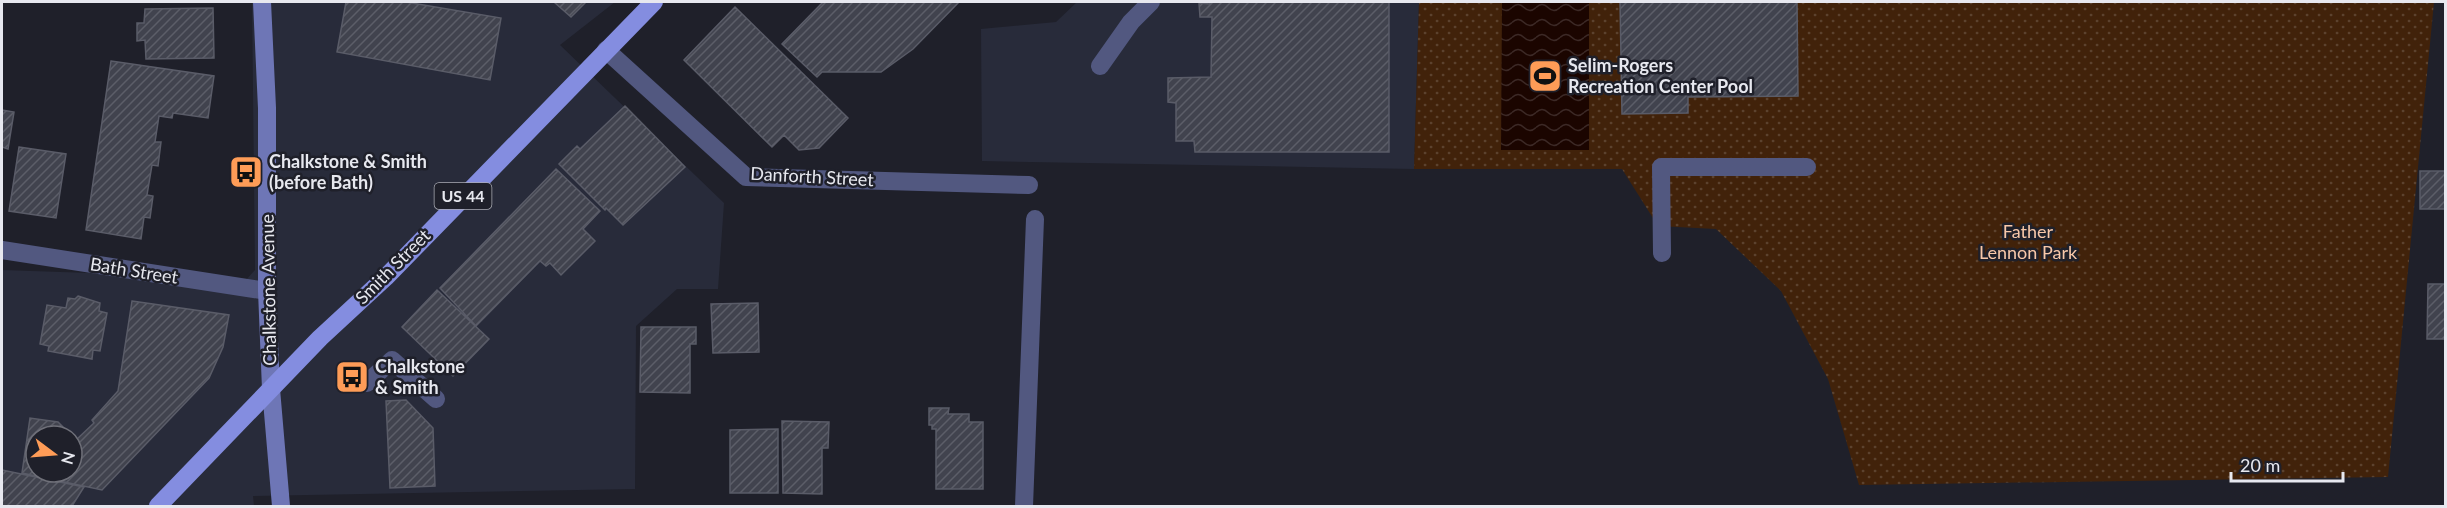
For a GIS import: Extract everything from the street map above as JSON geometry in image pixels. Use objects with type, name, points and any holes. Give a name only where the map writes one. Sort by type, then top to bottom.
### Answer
[{"type":"main road","name":"Chalkstone Avenue","points":[[262,2],[267,108],[267,291],[271,389],[281,507]]},
{"type":"main road","name":"Smith Street","points":[[158,507],[320,338],[386,277],[654,2]]},
{"type":"street","points":[[1100,66],[1131,22],[1151,2]]},
{"type":"street","name":"Danforth Street","points":[[606,50],[746,177],[1029,185]]},
{"type":"street","points":[[1662,253],[1661,167],[1807,167]]},
{"type":"street","points":[[1024,507],[1035,219]]},
{"type":"street","name":"Bath Street","points":[[2,250],[267,291]]},
{"type":"street","points":[[367,383],[392,360],[436,399]]},
{"type":"shaded area","points":[[252,2],[615,2],[560,45],[724,203],[718,289],[677,289],[636,326],[635,489],[253,496],[254,506],[2,506],[2,270],[208,277],[245,281],[255,270]]},
{"type":"shaded area","points":[[1077,2],[1419,2],[1414,169],[982,161],[981,29],[1056,22]]},
{"type":"green space","name":"Father Lennon Park","points":[[1419,2],[2434,2],[2388,477],[1859,485],[1828,379],[1781,291],[1716,229],[1658,226],[1622,169],[1414,169]]},
{"type":"water","name":"Selim-Rogers Recreation Center Pool","points":[[1502,2],[1589,2],[1589,150],[1501,150]]},
{"type":"building","points":[[346,2],[406,2],[501,18],[490,80],[337,52]]},
{"type":"building","points":[[554,2],[586,2],[571,17]]},
{"type":"building","points":[[823,2],[959,2],[913,49],[881,72],[822,72],[817,77],[782,44]]},
{"type":"building","points":[[1210,2],[1389,2],[1389,152],[1195,152],[1194,141],[1176,141],[1176,103],[1168,102],[1168,78],[1211,77],[1212,17],[1200,17],[1199,3],[1210,4]]},
{"type":"building","points":[[1620,2],[1797,2],[1798,96],[1688,97],[1688,113],[1622,114]]},
{"type":"building","points":[[735,7],[848,118],[819,148],[799,150],[784,135],[772,147],[684,60]]},
{"type":"building","points":[[213,8],[214,58],[146,59],[145,40],[137,41],[137,23],[144,23],[145,9]]},
{"type":"building","points":[[111,61],[214,76],[208,118],[173,113],[172,118],[159,116],[155,142],[161,142],[158,166],[152,165],[147,195],[153,196],[150,218],[144,217],[141,239],[86,230]]},
{"type":"building","points":[[625,106],[685,167],[623,225],[559,164],[577,146],[580,149]]},
{"type":"building","points":[[2,110],[14,112],[8,149],[2,147]]},
{"type":"building","points":[[19,147],[66,154],[56,218],[9,211]]},
{"type":"building","points":[[556,169],[600,211],[583,229],[595,241],[561,275],[550,263],[546,266],[540,261],[476,326],[440,288]]},
{"type":"building","points":[[2420,171],[2446,171],[2446,209],[2420,209]]},
{"type":"building","points":[[2428,284],[2446,284],[2446,339],[2427,339]]},
{"type":"building","points":[[437,290],[489,339],[453,376],[402,327]]},
{"type":"building","points":[[78,296],[100,303],[99,311],[107,313],[100,351],[93,350],[92,359],[48,351],[49,346],[40,344],[47,305],[66,308],[68,298],[75,299]]},
{"type":"building","points":[[132,301],[229,315],[223,347],[209,378],[102,490],[74,484],[84,484],[84,432],[94,423],[92,420],[118,391]]},
{"type":"building","points":[[758,303],[759,352],[713,353],[711,304]]},
{"type":"building","points":[[641,327],[696,327],[696,344],[690,344],[690,393],[640,392]]},
{"type":"building","points":[[406,400],[433,428],[435,486],[390,488],[386,401]]},
{"type":"building","points":[[929,408],[949,408],[948,414],[969,414],[969,422],[983,422],[983,489],[936,489],[936,429],[932,429],[932,425],[929,425]]},
{"type":"building","points":[[30,418],[60,424],[29,424]]},
{"type":"building","points":[[782,421],[829,422],[828,448],[822,448],[822,494],[783,493]]},
{"type":"building","points":[[778,429],[778,493],[730,493],[730,430]]},
{"type":"building","points":[[2,470],[24,475],[24,484],[70,484],[84,487],[72,506],[2,506]]},
{"type":"place","name":"Selim-Rogers Recreation Center Pool","points":[[1545,76]]},
{"type":"place","name":"Chalkstone & Smith (before Bath)","points":[[246,172]]},
{"type":"place","name":"Chalkstone & Smith","points":[[352,377]]}]
